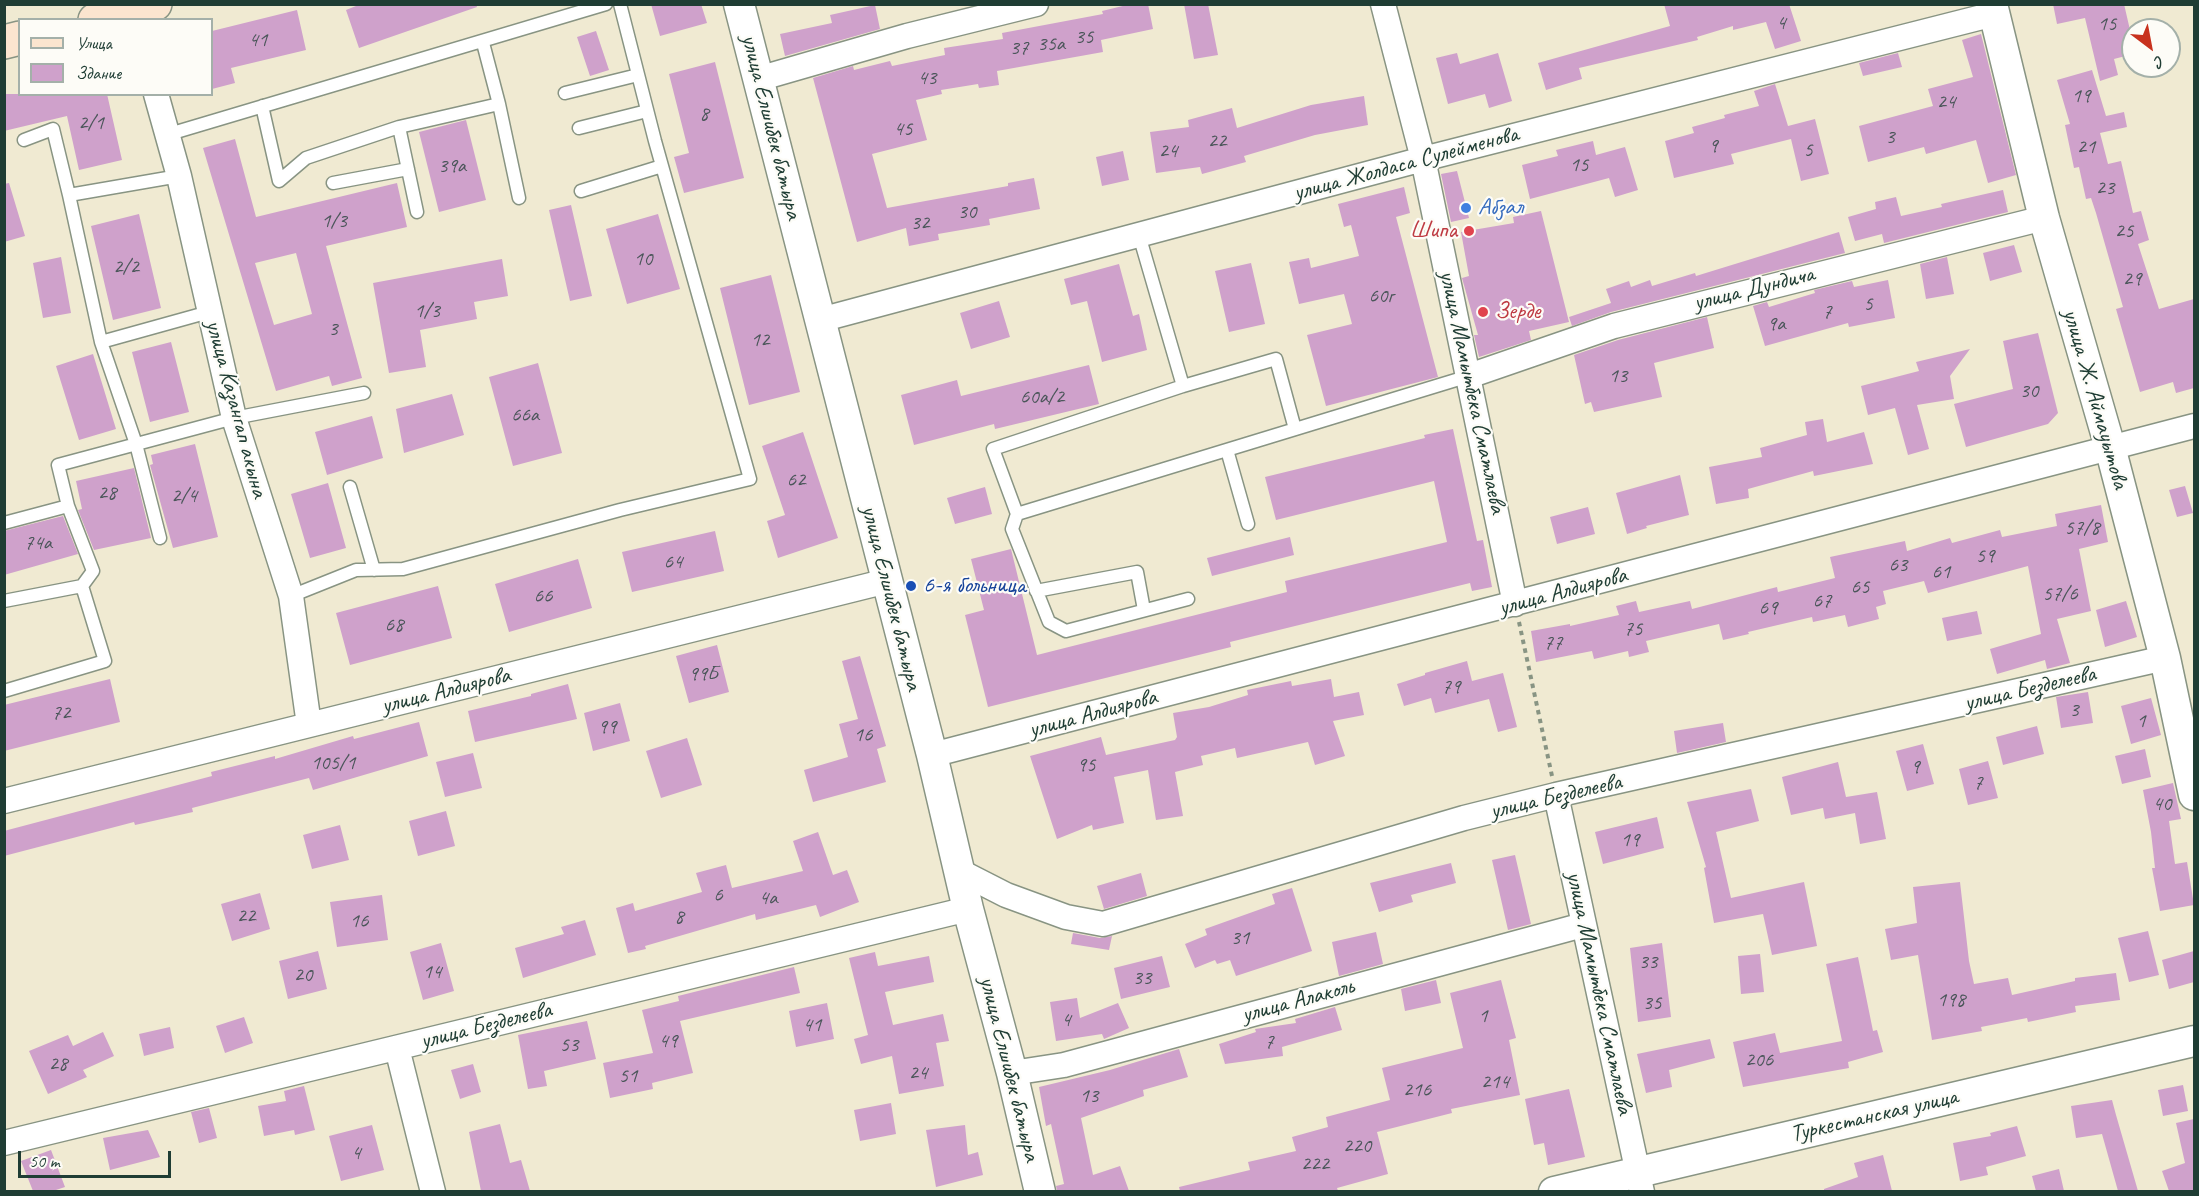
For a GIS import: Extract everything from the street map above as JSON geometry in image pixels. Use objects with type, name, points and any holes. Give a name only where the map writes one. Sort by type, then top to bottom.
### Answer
[{"type":"main road","points":[[106,18],[143,11]]},
{"type":"street","name":"улица Елшибек батыра","points":[[739,4],[932,755],[968,909],[1012,1073],[1040,1191]]},
{"type":"street","points":[[758,79],[907,36],[1036,4]]},
{"type":"street","name":"улица Мамытбека Сматлаева","points":[[1383,4],[1423,159],[1515,604]]},
{"type":"street","name":"улица Жолдаса Сулейменова","points":[[820,320],[1993,9]]},
{"type":"street","name":"улица Ж. Аймауытова","points":[[1993,9],[2044,218],[2110,447],[2165,658],[2188,732],[2194,795]]},
{"type":"street","name":"улица Казангап акына","points":[[156,96],[179,176],[234,418],[291,596],[309,725]]},
{"type":"street","name":"улица Дундича","points":[[1469,376],[1614,326],[2044,218]]},
{"type":"street","name":"улица Алдиярова","points":[[932,755],[2194,426]]},
{"type":"street","name":"улица Алдиярова","points":[[4,801],[887,581]]},
{"type":"street","name":"улица Безделеева","points":[[959,871],[1006,895],[1066,917],[1103,924],[1464,818],[1556,795],[2165,658]]},
{"type":"street","name":"улица Мамытбека Сматлаева","points":[[1556,795],[1640,1181]]},
{"type":"street","name":"улица Безделеева","points":[[4,1143],[968,909]]},
{"type":"street","name":"улица Алаколь","points":[[1012,1073],[1065,1065],[1583,925]]},
{"type":"street","name":"Туркестанская улица","points":[[1554,1191],[1640,1181],[2194,1041]]},
{"type":"street","points":[[397,1048],[433,1191]]},
{"type":"lane","points":[[166,135],[483,43],[606,4]]},
{"type":"lane","points":[[291,596],[356,570],[403,569],[620,510],[750,479],[662,166],[620,4]]},
{"type":"lane","points":[[483,43],[519,198]]},
{"type":"lane","points":[[565,93],[638,75]]},
{"type":"lane","points":[[262,106],[279,181],[306,158],[399,126],[499,104]]},
{"type":"lane","points":[[579,129],[647,111]]},
{"type":"lane","points":[[399,126],[417,212]]},
{"type":"lane","points":[[24,140],[53,129],[101,342],[136,444],[160,538]]},
{"type":"lane","points":[[581,191],[662,166]]},
{"type":"lane","points":[[333,183],[408,170]]},
{"type":"lane","points":[[69,195],[179,176]]},
{"type":"lane","points":[[1139,235],[1183,386]]},
{"type":"lane","points":[[101,342],[209,312]]},
{"type":"lane","points":[[1188,599],[1066,631],[1049,622],[1011,529],[1017,514],[993,449],[1183,386],[1276,359],[1295,429]]},
{"type":"lane","points":[[1017,514],[1469,376]]},
{"type":"lane","points":[[4,601],[82,586],[93,571],[69,506],[58,465],[234,418],[364,393]]},
{"type":"lane","points":[[1227,450],[1248,524]]},
{"type":"lane","points":[[350,488],[374,570]]},
{"type":"lane","points":[[4,522],[69,506]]},
{"type":"lane","points":[[1036,591],[1137,572],[1144,610]]},
{"type":"lane","points":[[4,691],[105,661],[82,586]]},
{"type":"path","points":[[1515,604],[1556,795]]},
{"type":"building","points":[[361,4],[476,4],[477,7],[359,48],[346,10]]},
{"type":"building","points":[[651,4],[701,4],[707,23],[660,36]]},
{"type":"building","points":[[1131,4],[1148,4],[1153,29],[1101,40],[1103,52],[997,71],[999,85],[979,88],[978,84],[941,90],[942,94],[916,100],[927,140],[872,154],[887,208],[1008,186],[1008,183],[1034,178],[1040,209],[989,219],[990,225],[938,234],[939,240],[909,246],[906,228],[857,242],[813,78],[853,66],[854,70],[890,61],[892,66],[945,55],[944,48],[1003,39],[1002,33],[1103,14],[1102,11]]},
{"type":"building","points":[[1184,4],[1208,4],[1218,55],[1194,59]]},
{"type":"building","points":[[1664,4],[1789,4],[1801,41],[1775,49],[1766,22],[1733,30],[1733,26],[1697,37],[1698,40],[1579,68],[1582,79],[1546,90],[1538,63],[1670,26]]},
{"type":"building","points":[[2053,4],[2124,4],[2127,18],[2121,18],[2121,57],[2114,59],[2118,75],[2100,81],[2085,18],[2057,24]]},
{"type":"building","points":[[875,5],[880,29],[785,56],[780,34],[832,23],[830,15]]},
{"type":"building","points":[[297,10],[306,50],[231,68],[235,83],[213,89],[213,31]]},
{"type":"building","points":[[596,31],[609,70],[590,76],[577,37]]},
{"type":"building","points":[[1981,34],[2016,175],[1988,183],[1976,140],[1926,154],[1924,147],[1868,162],[1859,126],[1933,106],[1928,89],[1973,77],[1962,40]]},
{"type":"building","points":[[1457,53],[1460,64],[1498,53],[1512,101],[1489,108],[1485,94],[1448,104],[1436,58]]},
{"type":"building","points":[[1898,53],[1902,67],[1863,76],[1859,63]]},
{"type":"building","points":[[715,62],[744,178],[684,193],[674,157],[689,153],[669,74]]},
{"type":"building","points":[[2092,70],[2106,116],[2124,112],[2127,127],[2100,133],[2108,164],[2121,161],[2133,213],[2141,211],[2149,240],[2138,244],[2159,309],[2194,299],[2194,388],[2176,393],[2173,382],[2140,392],[2116,309],[2123,307],[2096,213],[2091,198],[2086,199],[2079,167],[2074,168],[2065,125],[2070,124],[2057,80]]},
{"type":"building","points":[[1775,84],[1788,126],[1815,119],[1829,174],[1801,181],[1791,139],[1731,154],[1734,164],[1674,178],[1665,141],[1694,133],[1692,127],[1725,118],[1724,115],[1759,106],[1754,91]]},
{"type":"building","points":[[4,94],[107,96],[122,160],[79,170],[67,116],[4,131]]},
{"type":"building","points":[[1364,96],[1368,125],[1315,135],[1244,156],[1246,162],[1202,174],[1200,167],[1156,173],[1150,132],[1189,127],[1188,120],[1232,108],[1237,128],[1311,105]]},
{"type":"building","points":[[466,120],[486,200],[439,212],[419,132]]},
{"type":"building","points":[[235,139],[256,217],[397,183],[407,227],[326,246],[362,378],[332,386],[329,376],[276,391],[203,148]],"holes":[[[296,253],[312,314],[274,325],[255,263]]]},
{"type":"building","points":[[1593,141],[1596,155],[1625,147],[1638,190],[1615,197],[1609,178],[1530,199],[1522,165],[1558,156],[1556,150]]},
{"type":"building","points":[[1123,151],[1129,180],[1102,186],[1096,157]]},
{"type":"building","points":[[1457,171],[1469,218],[1451,222],[1441,174]]},
{"type":"building","points":[[9,183],[25,236],[4,242],[4,184]]},
{"type":"building","points":[[1404,187],[1410,213],[1396,217],[1438,377],[1326,406],[1307,335],[1352,324],[1344,294],[1299,304],[1289,262],[1309,258],[1311,268],[1359,256],[1351,225],[1344,227],[1338,204]]},
{"type":"building","points":[[2003,190],[2008,212],[1884,243],[1882,234],[1855,241],[1848,217],[1876,209],[1875,202],[1896,197],[1901,216]]},
{"type":"building","points":[[571,205],[592,296],[570,301],[549,210]]},
{"type":"building","points":[[1541,211],[1569,322],[1529,331],[1531,340],[1479,357],[1474,335],[1478,335],[1462,278],[1469,276],[1461,232],[1514,223],[1513,217]]},
{"type":"building","points":[[139,214],[161,308],[113,320],[91,226]]},
{"type":"building","points":[[658,214],[680,289],[627,304],[606,229]]},
{"type":"building","points":[[1839,232],[1845,253],[1611,312],[1572,326],[1569,317],[1611,303],[1606,289],[1629,281],[1631,287],[1650,280],[1652,286],[1695,273],[1696,276]]},
{"type":"building","points":[[2014,245],[2022,272],[1990,281],[1983,253]]},
{"type":"building","points":[[61,257],[71,313],[43,318],[33,263]]},
{"type":"building","points":[[1947,257],[1954,294],[1926,299],[1920,264]]},
{"type":"building","points":[[502,259],[508,296],[474,302],[477,319],[420,330],[426,367],[389,373],[373,283]]},
{"type":"building","points":[[1251,263],[1265,324],[1229,332],[1215,271]]},
{"type":"building","points":[[1119,264],[1133,316],[1139,314],[1147,350],[1102,362],[1087,301],[1071,305],[1064,279]]},
{"type":"building","points":[[771,275],[800,392],[749,405],[720,288]]},
{"type":"building","points":[[1888,280],[1895,318],[1849,327],[1848,323],[1765,346],[1753,306],[1767,302],[1769,307],[1815,293],[1814,290],[1852,281],[1854,287]]},
{"type":"building","points":[[999,301],[1010,337],[971,349],[960,313]]},
{"type":"building","points":[[1707,317],[1714,348],[1654,363],[1662,397],[1594,412],[1591,402],[1585,404],[1574,355],[1618,340]]},
{"type":"building","points":[[2038,333],[2058,413],[2048,424],[1966,447],[1954,404],[2013,389],[2003,341]]},
{"type":"building","points":[[171,342],[189,412],[150,422],[132,352]]},
{"type":"building","points":[[1970,349],[1950,376],[1954,399],[1917,405],[1929,449],[1908,455],[1895,408],[1868,415],[1861,386],[1919,371],[1916,362]]},
{"type":"building","points":[[93,354],[116,429],[79,440],[56,366]]},
{"type":"building","points":[[538,363],[562,453],[513,466],[489,377]]},
{"type":"building","points":[[1089,365],[1099,404],[995,429],[994,424],[914,445],[901,395],[957,380],[961,396]]},
{"type":"building","points":[[452,394],[464,435],[404,453],[396,409]]},
{"type":"building","points":[[372,416],[383,458],[327,475],[315,432]]},
{"type":"building","points":[[1823,419],[1827,442],[1864,432],[1873,464],[1814,476],[1813,471],[1748,489],[1749,498],[1716,504],[1709,467],[1762,457],[1760,448],[1807,435],[1805,422]]},
{"type":"building","points":[[1453,429],[1477,541],[1483,540],[1492,587],[1472,591],[1470,583],[1230,642],[1231,647],[988,707],[965,615],[984,610],[971,559],[1011,549],[1037,655],[1287,592],[1285,581],[1447,542],[1434,481],[1276,520],[1265,477]]},
{"type":"building","points":[[803,432],[838,538],[778,558],[767,521],[785,515],[762,446]]},
{"type":"building","points":[[195,444],[218,537],[173,548],[150,465],[153,464],[151,455]]},
{"type":"building","points":[[134,468],[151,538],[94,550],[78,510],[82,509],[76,481]]},
{"type":"building","points":[[1680,475],[1689,515],[1646,526],[1647,528],[1627,534],[1616,493]]},
{"type":"building","points":[[328,483],[346,548],[310,558],[291,494]]},
{"type":"building","points":[[2185,486],[2193,513],[2177,517],[2169,490]]},
{"type":"building","points":[[985,487],[992,514],[955,524],[947,498]]},
{"type":"building","points":[[2101,505],[2108,542],[2079,549],[2091,611],[2057,619],[2070,663],[2047,669],[2045,660],[1997,674],[1990,649],[2041,634],[2028,566],[1928,593],[1924,581],[1883,591],[1886,604],[1876,607],[1879,619],[1848,627],[1845,615],[1813,622],[1812,617],[1723,640],[1719,624],[1646,641],[1649,652],[1629,657],[1628,651],[1594,659],[1592,651],[1536,662],[1531,631],[1570,624],[1570,626],[1619,615],[1616,606],[1636,601],[1639,612],[1690,601],[1692,609],[1777,587],[1778,592],[1835,578],[1830,557],[1905,541],[1907,551],[1950,538],[1952,543],[2000,530],[2002,537],[2057,526],[2055,514]]},
{"type":"building","points":[[1588,507],[1595,534],[1557,544],[1550,517]]},
{"type":"building","points":[[63,516],[78,554],[4,575],[4,531]]},
{"type":"building","points":[[715,531],[724,571],[632,592],[622,552]]},
{"type":"building","points":[[1290,537],[1294,555],[1212,576],[1207,558]]},
{"type":"building","points":[[578,559],[592,608],[509,632],[495,584]]},
{"type":"building","points":[[438,586],[452,638],[350,665],[336,613]]},
{"type":"building","points":[[2126,601],[2137,637],[2105,647],[2096,610]]},
{"type":"building","points":[[1977,611],[1982,634],[1947,641],[1942,618]]},
{"type":"building","points":[[717,645],[729,692],[689,703],[676,656]]},
{"type":"building","points":[[860,656],[886,746],[877,749],[886,782],[813,802],[804,770],[848,757],[839,724],[858,719],[842,661]]},
{"type":"building","points":[[1467,661],[1472,681],[1503,673],[1517,727],[1498,732],[1489,699],[1435,713],[1431,698],[1404,706],[1397,684]]},
{"type":"building","points":[[110,679],[120,722],[4,751],[4,705]]},
{"type":"building","points":[[1331,679],[1334,697],[1359,692],[1364,715],[1333,721],[1345,756],[1315,765],[1308,742],[1237,758],[1235,748],[1201,756],[1203,765],[1175,772],[1183,816],[1156,820],[1148,770],[1114,777],[1124,823],[1093,830],[1092,825],[1057,839],[1030,756],[1101,737],[1106,755],[1175,740],[1177,737],[1173,713],[1209,707],[1248,695],[1247,690],[1291,681],[1292,686]]},
{"type":"building","points":[[568,684],[577,719],[475,742],[468,711],[531,696],[531,694]]},
{"type":"building","points":[[2088,692],[2093,723],[2061,728],[2056,697]]},
{"type":"building","points":[[2151,698],[2161,735],[2131,744],[2121,706]]},
{"type":"building","points":[[620,703],[630,741],[593,751],[584,713]]},
{"type":"building","points":[[419,722],[428,756],[313,790],[309,778],[192,808],[193,812],[135,825],[134,822],[4,856],[4,831],[212,776],[211,772],[275,756],[275,759],[353,736],[354,739]]},
{"type":"building","points":[[1723,723],[1726,742],[1677,753],[1674,731]]},
{"type":"building","points":[[2037,726],[2044,754],[2003,765],[1996,737]]},
{"type":"building","points":[[687,738],[702,785],[661,798],[646,751]]},
{"type":"building","points":[[1923,744],[1934,784],[1907,791],[1896,751]]},
{"type":"building","points":[[2145,749],[2151,777],[2122,784],[2115,756]]},
{"type":"building","points":[[473,753],[482,788],[445,797],[436,762]]},
{"type":"building","points":[[1988,761],[1998,798],[1968,805],[1959,769]]},
{"type":"building","points":[[1838,762],[1846,797],[1877,792],[1886,839],[1860,844],[1855,813],[1825,819],[1823,808],[1791,815],[1782,777]]},
{"type":"building","points":[[2173,783],[2181,819],[2169,821],[2175,864],[2187,862],[2194,905],[2160,911],[2152,868],[2155,868],[2151,832],[2143,790]]},
{"type":"building","points":[[1751,789],[1759,821],[1716,832],[1731,898],[1804,882],[1817,946],[1772,955],[1763,914],[1714,923],[1704,868],[1706,867],[1687,802]]},
{"type":"building","points":[[446,811],[455,846],[418,856],[409,821]]},
{"type":"building","points":[[1657,817],[1664,848],[1603,864],[1595,832]]},
{"type":"building","points":[[340,825],[349,860],[312,869],[303,835]]},
{"type":"building","points":[[818,832],[833,875],[847,870],[859,902],[820,917],[816,905],[756,920],[755,914],[628,953],[616,908],[633,903],[635,911],[702,892],[696,873],[726,865],[732,888],[803,871],[793,841]]},
{"type":"building","points":[[1515,855],[1531,924],[1508,930],[1492,860]]},
{"type":"building","points":[[1451,863],[1456,883],[1411,895],[1413,902],[1379,912],[1370,883]]},
{"type":"building","points":[[1141,873],[1147,896],[1104,909],[1097,886]]},
{"type":"building","points":[[1960,882],[1969,961],[1974,984],[2008,978],[2012,995],[2075,981],[2075,978],[2116,973],[2120,1000],[2075,1006],[2076,1012],[2028,1022],[2027,1018],[1981,1027],[1982,1031],[1932,1040],[1918,955],[1891,960],[1885,929],[1917,923],[1913,887]]},
{"type":"building","points":[[1292,888],[1312,951],[1236,976],[1230,960],[1217,964],[1215,960],[1195,968],[1185,944],[1207,935],[1205,929],[1275,904],[1272,894]]},
{"type":"building","points":[[260,893],[270,929],[232,941],[221,904]]},
{"type":"building","points":[[382,895],[388,940],[337,947],[330,902]]},
{"type":"building","points":[[585,920],[596,955],[523,978],[515,948],[564,934],[561,927]]},
{"type":"building","points":[[2148,931],[2159,975],[2129,982],[2118,938]]},
{"type":"building","points":[[1376,932],[1383,964],[1339,976],[1332,942]]},
{"type":"building","points":[[1073,933],[1100,938],[1112,936],[1109,950],[1071,944]]},
{"type":"building","points":[[441,943],[454,991],[423,1000],[410,952]]},
{"type":"building","points":[[1662,943],[1671,1017],[1638,1022],[1630,948]]},
{"type":"building","points":[[318,951],[327,989],[288,999],[279,961]]},
{"type":"building","points":[[2194,951],[2194,982],[2169,989],[2162,960]]},
{"type":"building","points":[[875,952],[878,966],[929,956],[934,982],[885,992],[893,1025],[943,1014],[949,1041],[936,1043],[944,1086],[899,1094],[892,1056],[861,1064],[854,1039],[868,1035],[849,958]]},
{"type":"building","points":[[1760,954],[1764,992],[1741,994],[1738,956]]},
{"type":"building","points":[[1162,956],[1170,987],[1121,999],[1114,968]]},
{"type":"building","points":[[1858,957],[1873,1031],[1877,1030],[1883,1052],[1848,1062],[1849,1068],[1743,1087],[1733,1042],[1775,1033],[1780,1053],[1842,1041],[1826,964]]},
{"type":"building","points":[[794,967],[800,993],[680,1021],[693,1073],[652,1083],[653,1089],[610,1098],[603,1063],[653,1053],[642,1010],[679,1001],[678,996]]},
{"type":"building","points":[[1436,980],[1441,1003],[1405,1011],[1401,989]]},
{"type":"building","points":[[1501,980],[1516,1038],[1509,1040],[1520,1095],[1451,1109],[1452,1113],[1377,1132],[1388,1174],[1337,1188],[1338,1191],[1180,1191],[1179,1187],[1250,1170],[1248,1162],[1296,1151],[1292,1137],[1328,1127],[1326,1117],[1390,1100],[1382,1068],[1463,1048],[1450,993]]},
{"type":"building","points":[[1077,998],[1080,1018],[1118,1003],[1129,1028],[1104,1039],[1102,1034],[1056,1041],[1050,1002]]},
{"type":"building","points":[[827,1003],[834,1039],[796,1047],[789,1011]]},
{"type":"building","points":[[1335,1007],[1342,1030],[1282,1047],[1283,1056],[1225,1064],[1219,1044],[1256,1032],[1255,1029],[1296,1023],[1295,1019]]},
{"type":"building","points":[[244,1017],[253,1043],[225,1053],[216,1026]]},
{"type":"building","points":[[587,1021],[596,1059],[544,1071],[547,1086],[528,1089],[518,1035]]},
{"type":"building","points":[[170,1027],[174,1048],[144,1056],[139,1034]]},
{"type":"building","points":[[103,1032],[114,1056],[83,1070],[87,1077],[48,1094],[29,1051],[68,1035],[73,1046]]},
{"type":"building","points":[[1710,1039],[1715,1058],[1669,1070],[1672,1087],[1646,1093],[1637,1054]]},
{"type":"building","points":[[1179,1049],[1188,1077],[1143,1090],[1144,1096],[1081,1118],[1093,1175],[1120,1166],[1129,1191],[1057,1191],[1056,1186],[1064,1184],[1051,1124],[1046,1126],[1039,1087],[1110,1070]]},
{"type":"building","points":[[473,1064],[481,1092],[460,1099],[451,1070]]},
{"type":"building","points":[[2183,1085],[2188,1111],[2163,1116],[2158,1090]]},
{"type":"building","points":[[304,1086],[315,1130],[295,1135],[294,1130],[264,1136],[258,1106],[286,1101],[284,1091]]},
{"type":"building","points":[[1569,1089],[1585,1157],[1548,1165],[1544,1143],[1534,1145],[1525,1099]]},
{"type":"building","points":[[2112,1100],[2138,1191],[2118,1191],[2102,1134],[2076,1138],[2071,1106]]},
{"type":"building","points":[[891,1103],[896,1134],[860,1141],[854,1110]]},
{"type":"building","points":[[209,1108],[217,1138],[199,1143],[191,1112]]},
{"type":"building","points":[[2194,1119],[2194,1191],[2169,1191],[2162,1171],[2185,1163],[2176,1123]]},
{"type":"building","points":[[500,1124],[510,1163],[521,1160],[530,1191],[481,1191],[469,1132]]},
{"type":"building","points":[[372,1125],[384,1170],[341,1181],[329,1136]]},
{"type":"building","points":[[965,1125],[968,1155],[978,1152],[983,1175],[936,1187],[926,1130]]},
{"type":"building","points":[[2017,1126],[2026,1156],[1986,1167],[1988,1175],[1960,1181],[1953,1143],[1991,1136],[1990,1133]]},
{"type":"building","points":[[148,1130],[160,1157],[110,1170],[103,1138]]},
{"type":"building","points":[[51,1150],[65,1187],[53,1191],[33,1191],[21,1161]]},
{"type":"building","points":[[1883,1155],[1892,1191],[1824,1191],[1824,1189],[1858,1177],[1854,1163]]},
{"type":"building","points":[[2059,1169],[2064,1191],[2036,1191],[2032,1176]]},
{"type":"place","name":"Абзал","points":[[1466,208]]},
{"type":"place","name":"Шипа","points":[[1469,231]]},
{"type":"place","name":"Зерде","points":[[1483,312]]},
{"type":"place","name":"6-я больница","points":[[911,586]]}]
